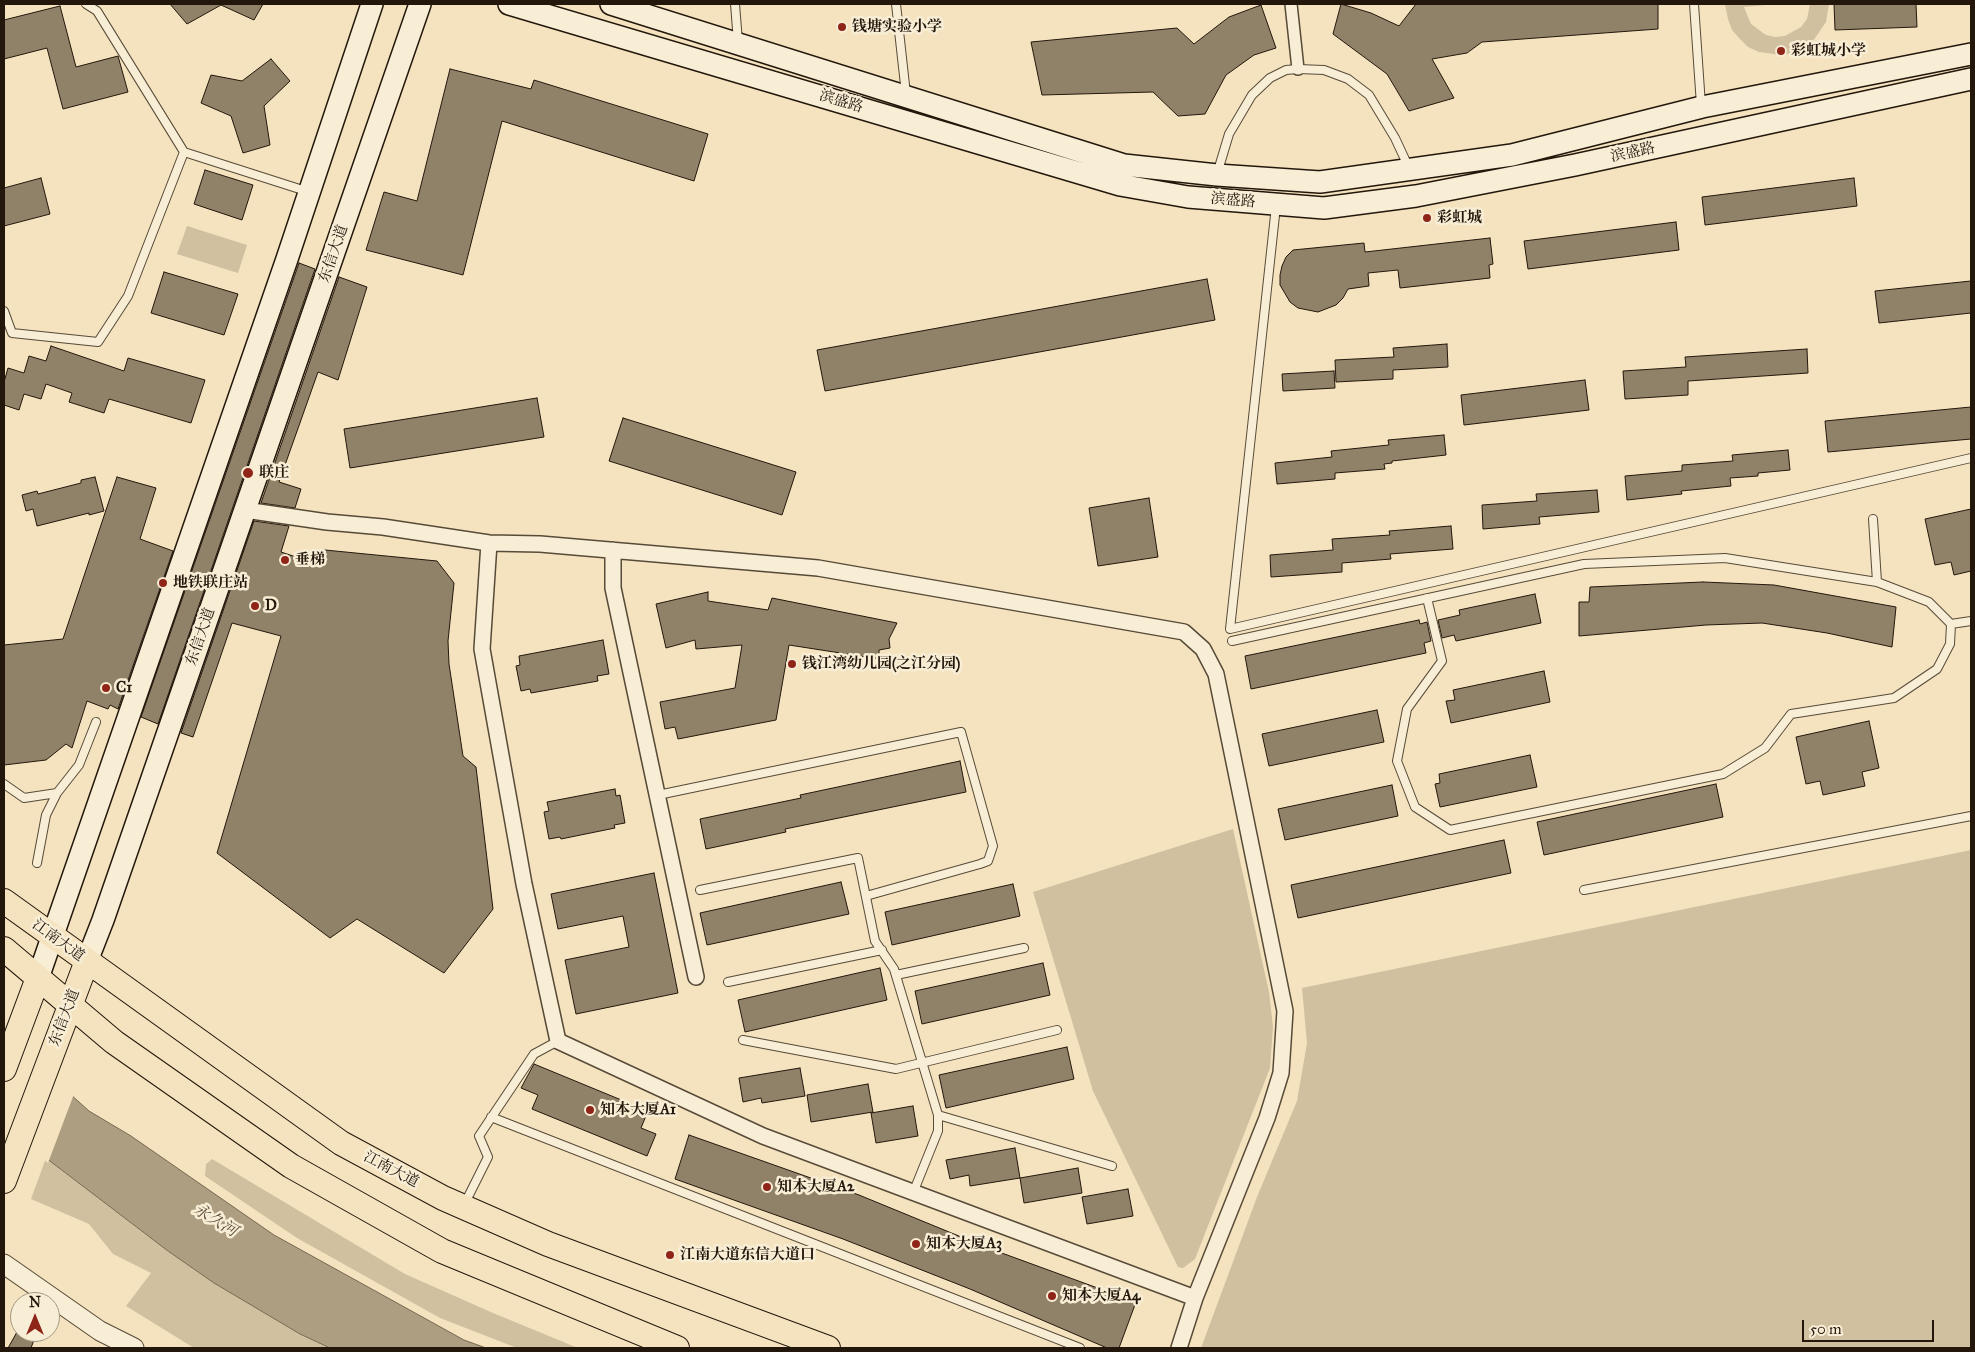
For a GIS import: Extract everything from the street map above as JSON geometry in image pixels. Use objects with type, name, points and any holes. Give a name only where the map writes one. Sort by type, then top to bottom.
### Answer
[{"type":"main road","points":[[4,1069],[53,937],[372,4]]},
{"type":"main road","name":"东信大道","points":[[4,1181],[48,1060],[103,920],[420,4]]},
{"type":"main road","name":"滨盛路","points":[[509,4],[1120,185],[1188,197],[1324,208],[1416,196],[1584,163],[1971,78]]},
{"type":"main road","name":"滨盛路","points":[[611,4],[1124,165],[1217,175],[1320,182],[1512,155],[1702,107],[1971,54]]},
{"type":"main road","name":"江南大道","points":[[4,901],[341,1143],[463,1207],[548,1244],[828,1348]]},
{"type":"main road","points":[[4,949],[114,1042],[291,1166],[442,1252],[677,1348]]},
{"type":"street","points":[[1291,4],[1298,69]]},
{"type":"street","points":[[245,510],[327,522],[383,527],[490,543],[540,544],[818,568],[1184,632],[1203,649],[1216,674],[1285,1012],[1282,1073],[1267,1118],[1195,1298],[1179,1348]]},
{"type":"street","points":[[490,543],[482,648],[524,884],[558,1041],[763,1136],[1195,1298]]},
{"type":"street","points":[[613,550],[613,588],[696,977]]},
{"type":"street","points":[[4,1264],[100,1331],[134,1348]]},
{"type":"lane","points":[[86,4],[97,11],[184,152],[309,192]]},
{"type":"lane","points":[[734,4],[738,44]]},
{"type":"lane","points":[[896,4],[906,96]]},
{"type":"lane","points":[[1694,4],[1702,107]]},
{"type":"lane","points":[[1217,175],[1229,134],[1252,95],[1270,78],[1286,70],[1298,69],[1324,70],[1348,79],[1369,94],[1395,138],[1410,170]]},
{"type":"lane","points":[[4,311],[12,333],[98,342],[128,296],[184,152]]},
{"type":"lane","points":[[1276,204],[1230,629],[1971,458]]},
{"type":"lane","points":[[1873,518],[1877,582]]},
{"type":"lane","points":[[1232,641],[1428,598],[1584,564],[1725,558],[1877,582],[1929,602],[1951,624],[1950,644],[1937,669],[1894,698],[1791,714],[1765,748],[1723,774],[1450,830],[1415,807],[1398,761],[1407,709],[1442,661],[1428,598]]},
{"type":"lane","points":[[1951,624],[1971,621]]},
{"type":"lane","points":[[37,863],[46,815],[57,793],[79,765],[96,722]]},
{"type":"lane","points":[[658,795],[961,732],[993,846],[988,860],[980,864],[866,896]]},
{"type":"lane","points":[[4,784],[24,798],[57,793]]},
{"type":"lane","points":[[1584,890],[1971,816]]},
{"type":"lane","points":[[700,890],[858,858],[876,941],[896,975],[938,1115],[938,1131],[913,1192]]},
{"type":"lane","points":[[896,975],[1024,948]]},
{"type":"lane","points":[[728,982],[882,950]]},
{"type":"lane","points":[[743,1040],[896,1069],[1056,1030]]},
{"type":"lane","points":[[463,1207],[488,1157],[479,1136],[534,1054],[558,1041]]},
{"type":"lane","points":[[938,1115],[1112,1166]]},
{"type":"lane","points":[[491,1117],[1080,1348]]},
{"type":"shaded area","points":[[1725,4],[1777,4],[1744,7],[1751,24],[1766,35],[1775,37],[1785,36],[1801,27],[1807,19],[1810,4],[1829,4],[1826,22],[1813,41],[1793,53],[1782,55],[1759,52],[1748,47],[1732,30]]},
{"type":"shaded area","points":[[187,226],[247,245],[238,273],[177,254]]},
{"type":"shaded area","points":[[1233,829],[1269,992],[1273,1027],[1270,1068],[1195,1259],[1183,1268],[1178,1267],[1093,1091],[1033,892]]},
{"type":"shaded area","points":[[1971,850],[1971,1348],[1201,1348],[1257,1197],[1297,1101],[1307,1043],[1302,988]]},
{"type":"shaded area","points":[[46,1158],[168,1251],[214,1283],[300,1334],[330,1348],[194,1348],[126,1306],[151,1273],[113,1254],[89,1224],[31,1199]]},
{"type":"shaded area","points":[[212,1159],[405,1274],[578,1348],[517,1348],[440,1318],[297,1238],[205,1176],[206,1164]]},
{"type":"water","name":"永久河","points":[[29,1057],[89,1111],[131,1136],[274,1235],[464,1340],[486,1348],[330,1348],[300,1334],[214,1283],[168,1251],[46,1158]]},
{"type":"pier","points":[[4,1036],[31,1056],[74,1094],[48,1163],[4,1126]]},
{"type":"building","points":[[170,4],[263,4],[254,20],[221,5],[187,24]]},
{"type":"building","points":[[1341,4],[1371,13],[1399,26],[1416,4],[1658,4],[1658,29],[1482,42],[1467,53],[1432,59],[1454,98],[1409,111],[1387,74],[1333,34]]},
{"type":"building","points":[[1834,4],[1916,4],[1917,27],[1835,30]]},
{"type":"building","points":[[1261,5],[1276,48],[1254,55],[1226,75],[1205,114],[1178,116],[1153,92],[1042,95],[1031,42],[1177,28],[1194,44],[1229,17]]},
{"type":"building","points":[[60,6],[76,67],[118,56],[128,92],[63,109],[47,48],[4,59],[4,20]]},
{"type":"building","points":[[271,59],[290,81],[264,106],[270,145],[243,153],[231,116],[201,103],[211,75],[242,81]]},
{"type":"building","points":[[450,69],[531,89],[534,80],[708,134],[694,181],[502,121],[463,275],[366,250],[384,192],[417,201]]},
{"type":"building","points":[[205,170],[253,185],[242,220],[194,204]]},
{"type":"building","points":[[41,178],[50,214],[4,226],[4,188]]},
{"type":"building","points":[[1854,178],[1857,206],[1705,225],[1702,197]]},
{"type":"building","points":[[1676,222],[1679,250],[1528,269],[1524,241]]},
{"type":"building","points":[[1490,238],[1493,264],[1489,265],[1490,278],[1400,288],[1398,270],[1368,273],[1369,286],[1348,289],[1336,305],[1318,312],[1298,308],[1290,302],[1280,285],[1282,266],[1286,257],[1293,250],[1364,243],[1365,252]]},
{"type":"building","points":[[299,263],[315,269],[158,724],[141,717]]},
{"type":"building","points":[[164,272],[238,294],[224,335],[151,313]]},
{"type":"building","points":[[339,277],[367,287],[338,380],[318,372],[279,482],[301,489],[295,508],[261,503]]},
{"type":"building","points":[[1207,279],[1215,320],[825,391],[817,350]]},
{"type":"building","points":[[1971,281],[1971,313],[1879,323],[1875,291]]},
{"type":"building","points":[[1447,344],[1448,367],[1393,370],[1393,379],[1336,382],[1335,360],[1394,357],[1393,348]]},
{"type":"building","points":[[51,346],[124,371],[128,358],[205,380],[191,423],[109,399],[104,413],[69,402],[72,393],[46,384],[41,399],[24,394],[19,410],[4,405],[4,382],[8,368],[24,373],[29,356],[46,361]]},
{"type":"building","points":[[1807,349],[1808,373],[1688,381],[1688,395],[1625,399],[1623,371],[1686,367],[1685,357]]},
{"type":"building","points":[[1334,371],[1335,388],[1283,391],[1282,374]]},
{"type":"building","points":[[1585,380],[1589,410],[1464,425],[1461,395]]},
{"type":"building","points":[[537,398],[544,437],[350,468],[344,429]]},
{"type":"building","points":[[1971,407],[1971,439],[1828,452],[1825,421]]},
{"type":"building","points":[[623,418],[796,472],[782,515],[609,461]]},
{"type":"building","points":[[1444,435],[1446,455],[1392,461],[1392,463],[1384,464],[1385,469],[1335,473],[1335,479],[1277,484],[1275,463],[1332,457],[1331,451],[1389,445],[1388,440]]},
{"type":"building","points":[[1788,450],[1790,470],[1758,473],[1758,476],[1730,478],[1731,486],[1681,491],[1682,494],[1627,500],[1625,476],[1682,471],[1682,465],[1733,461],[1732,455]]},
{"type":"building","points":[[95,477],[104,511],[37,526],[33,509],[26,511],[22,495],[37,491],[38,494],[81,483],[81,480]]},
{"type":"building","points":[[117,477],[156,488],[140,539],[173,551],[118,709],[110,705],[108,709],[87,701],[72,748],[66,744],[46,760],[4,765],[4,645],[63,639]]},
{"type":"building","points":[[1597,490],[1599,512],[1539,517],[1540,524],[1483,529],[1482,505],[1537,501],[1536,494]]},
{"type":"building","points":[[1149,498],[1158,557],[1098,566],[1089,508]]},
{"type":"building","points":[[1971,509],[1971,571],[1954,575],[1951,562],[1935,565],[1925,519]]},
{"type":"building","points":[[254,521],[289,526],[281,552],[302,559],[325,550],[437,561],[454,583],[448,641],[449,664],[463,756],[476,767],[493,909],[444,973],[357,919],[330,938],[217,853],[281,636],[232,623],[193,737],[181,733]]},
{"type":"building","points":[[1451,526],[1453,549],[1390,554],[1391,559],[1342,563],[1342,572],[1271,577],[1270,555],[1333,550],[1332,539],[1390,535],[1389,531]]},
{"type":"building","points":[[1703,582],[1774,585],[1896,607],[1892,647],[1827,633],[1762,623],[1706,625],[1579,636],[1579,602],[1589,602],[1590,587]]},
{"type":"building","points":[[708,592],[708,601],[768,610],[772,598],[897,623],[889,639],[890,648],[879,650],[879,659],[789,645],[776,720],[678,739],[675,727],[665,729],[660,702],[735,688],[742,645],[696,649],[695,640],[666,648],[656,604]]},
{"type":"building","points":[[1535,594],[1541,623],[1456,641],[1454,635],[1442,638],[1438,620],[1460,615],[1459,610]]},
{"type":"building","points":[[1419,620],[1420,624],[1427,622],[1431,641],[1424,643],[1426,653],[1251,689],[1245,656]]},
{"type":"building","points":[[603,640],[609,674],[597,676],[598,681],[531,693],[530,689],[521,691],[516,666],[520,665],[519,656]]},
{"type":"building","points":[[1544,671],[1550,702],[1451,723],[1446,701],[1455,700],[1453,690]]},
{"type":"building","points":[[1377,710],[1384,742],[1269,766],[1262,734]]},
{"type":"building","points":[[1869,721],[1879,768],[1862,772],[1865,786],[1823,795],[1820,781],[1806,784],[1796,737]]},
{"type":"building","points":[[1530,755],[1537,787],[1440,807],[1435,784],[1440,783],[1439,774]]},
{"type":"building","points":[[960,761],[966,792],[785,829],[786,832],[706,849],[700,819],[801,798],[800,795]]},
{"type":"building","points":[[1716,784],[1723,817],[1544,855],[1537,822]]},
{"type":"building","points":[[1392,785],[1398,816],[1285,840],[1278,809]]},
{"type":"building","points":[[615,789],[616,796],[620,795],[625,823],[614,825],[615,828],[561,839],[560,837],[549,839],[544,812],[549,811],[547,802]]},
{"type":"building","points":[[1504,840],[1511,873],[1298,918],[1291,885]]},
{"type":"building","points":[[654,873],[678,993],[576,1014],[565,960],[629,947],[623,916],[558,929],[551,894]]},
{"type":"building","points":[[841,882],[849,914],[707,945],[700,913]]},
{"type":"building","points":[[1013,884],[1020,916],[892,945],[885,912]]},
{"type":"building","points":[[1043,963],[1050,995],[922,1024],[915,991]]},
{"type":"building","points":[[880,968],[887,1000],[745,1032],[738,1000]]},
{"type":"building","points":[[1067,1047],[1074,1079],[946,1108],[939,1075]]},
{"type":"building","name":"知本大厦A1","points":[[534,1064],[648,1111],[641,1128],[656,1134],[647,1156],[532,1109],[538,1095],[521,1088]]},
{"type":"building","points":[[800,1068],[805,1096],[762,1103],[761,1098],[743,1102],[739,1078]]},
{"type":"building","points":[[868,1084],[873,1112],[811,1122],[807,1095]]},
{"type":"building","points":[[913,1106],[918,1136],[876,1143],[871,1113]]},
{"type":"building","points":[[689,1135],[859,1195],[988,1248],[1136,1302],[1119,1348],[1107,1348],[970,1289],[843,1239],[675,1179]]},
{"type":"building","points":[[1015,1148],[1020,1178],[970,1186],[969,1175],[950,1179],[946,1160]]},
{"type":"building","points":[[1078,1168],[1082,1193],[1024,1203],[1020,1178]]},
{"type":"building","points":[[1128,1189],[1133,1216],[1087,1224],[1082,1197]]},
{"type":"building","points":[[11,1342],[33,1342],[31,1348],[8,1348]]},
{"type":"place","name":"钱塘实验小学","points":[[842,27]]},
{"type":"place","name":"彩虹城小学","points":[[1781,51]]},
{"type":"place","name":"彩虹城","points":[[1427,218]]},
{"type":"place","name":"联庄","points":[[248,473]]},
{"type":"place","name":"垂梯","points":[[285,560]]},
{"type":"place","name":"地铁联庄站","points":[[163,583]]},
{"type":"place","name":"D","points":[[255,606]]},
{"type":"place","name":"钱江湾幼儿园(之江分园)","points":[[792,664]]},
{"type":"place","name":"C1","points":[[106,688]]},
{"type":"place","name":"知本大厦A1","points":[[590,1110]]},
{"type":"place","name":"知本大厦A2","points":[[767,1187]]},
{"type":"place","name":"知本大厦A3","points":[[916,1244]]},
{"type":"place","name":"江南大道东信大道口","points":[[670,1255]]},
{"type":"place","name":"知本大厦A4","points":[[1052,1296]]}]
